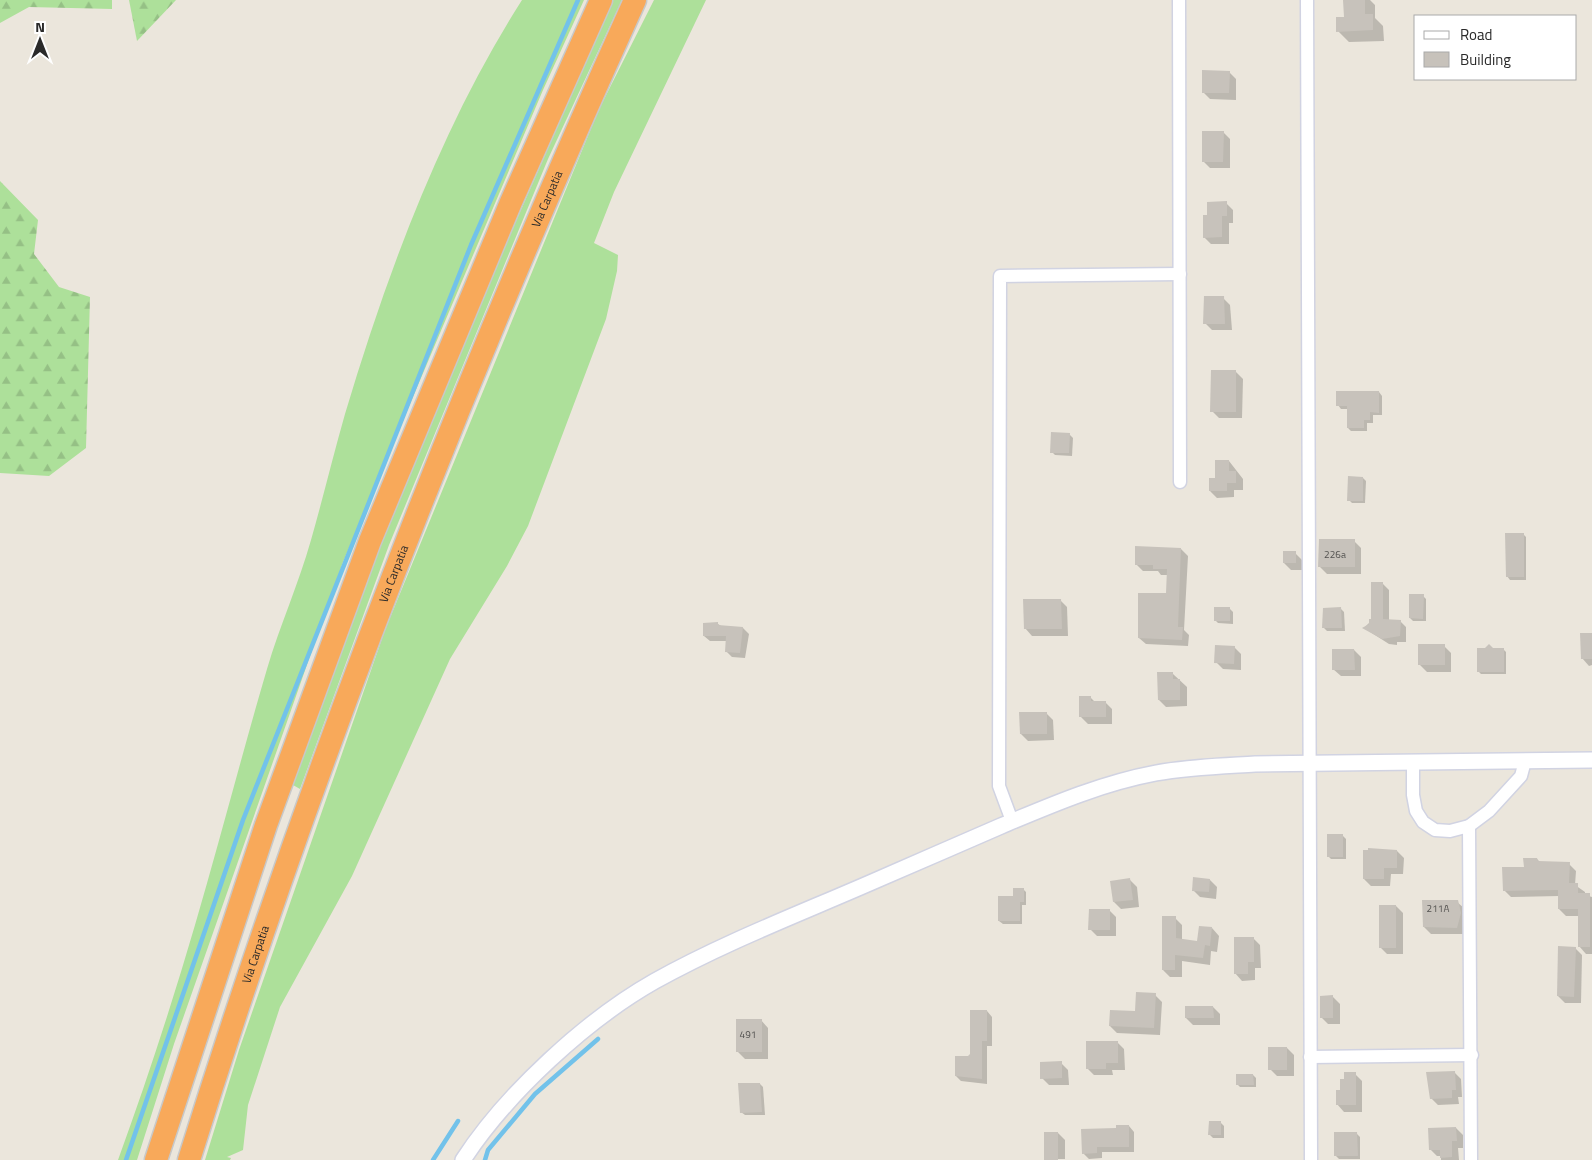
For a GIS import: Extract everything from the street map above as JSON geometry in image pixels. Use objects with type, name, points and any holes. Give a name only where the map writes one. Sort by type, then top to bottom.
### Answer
[{"type":"highway","points":[[156,1160],[266,825],[370,541],[511,202],[601,0]]},
{"type":"highway","name":"Via Carpatia","points":[[189,1160],[300,824],[401,554],[548,193],[635,0]]},
{"type":"street","points":[[1179,0],[1180,482]]},
{"type":"street","points":[[1308,0],[1311,1160]]},
{"type":"street","points":[[1012,821],[998,786],[1000,276],[1180,274]]},
{"type":"street","points":[[463,1160],[500,1111],[549,1062],[593,1023],[653,982],[706,955],[1012,821],[1102,786],[1156,773],[1202,767],[1309,763],[1592,760]]},
{"type":"street","points":[[1413,762],[1413,795],[1416,811],[1423,822],[1435,830],[1450,831],[1469,826],[1489,811],[1521,776],[1525,761]]},
{"type":"street","points":[[1469,826],[1472,1055],[1471,1160]]},
{"type":"street","points":[[1310,1057],[1472,1055]]},
{"type":"green space","points":[[0,0],[112,0],[112,9],[29,7],[0,23]]},
{"type":"green space","points":[[129,0],[176,0],[137,41]]},
{"type":"green space","points":[[522,0],[584,0],[543,90],[343,562],[174,1044],[137,1160],[118,1160],[149,1073],[177,984],[267,669],[306,556],[345,414],[379,307],[419,201],[442,149],[493,48]]},
{"type":"green space","points":[[613,0],[622,0],[548,159],[389,545],[300,789],[293,785],[380,546],[459,351]]},
{"type":"green space","points":[[654,0],[706,0],[614,192],[594,243],[618,255],[617,271],[606,319],[528,526],[507,566],[450,659],[352,876],[280,1007],[248,1105],[243,1150],[227,1157],[231,1158],[230,1160],[205,1160],[239,1050],[385,630],[599,109]]},
{"type":"green space","points":[[0,181],[38,220],[34,254],[59,287],[90,297],[86,448],[49,476],[0,473]]},
{"type":"building","points":[[1343,0],[1365,0],[1365,14],[1373,14],[1373,30],[1336,32],[1336,17],[1344,17]]},
{"type":"building","points":[[1202,70],[1230,71],[1229,93],[1202,93]]},
{"type":"building","points":[[1202,131],[1224,131],[1223,162],[1202,162]]},
{"type":"building","points":[[1227,201],[1227,216],[1222,216],[1222,237],[1203,238],[1203,215],[1207,215],[1207,202]]},
{"type":"building","points":[[1204,296],[1224,296],[1225,324],[1203,324]]},
{"type":"building","points":[[1211,370],[1236,370],[1236,412],[1210,412]]},
{"type":"building","points":[[1336,391],[1379,391],[1379,413],[1370,412],[1370,420],[1364,420],[1364,428],[1347,428],[1347,406],[1336,406]]},
{"type":"building","points":[[1051,432],[1070,433],[1069,453],[1050,453]]},
{"type":"building","points":[[1215,460],[1229,460],[1229,471],[1236,471],[1236,483],[1227,483],[1227,491],[1209,491],[1209,478],[1215,478]]},
{"type":"building","points":[[1348,476],[1363,477],[1363,501],[1347,501]]},
{"type":"building","points":[[1505,533],[1524,533],[1524,577],[1506,577]]},
{"type":"building","points":[[1319,539],[1355,539],[1355,567],[1318,567]]},
{"type":"building","points":[[1135,546],[1181,548],[1178,627],[1183,627],[1182,640],[1138,638],[1138,593],[1166,593],[1167,569],[1153,569],[1153,565],[1135,565]]},
{"type":"building","points":[[1283,551],[1296,551],[1296,563],[1283,563]]},
{"type":"building","points":[[1371,582],[1383,582],[1383,619],[1401,620],[1400,636],[1382,639],[1362,628],[1369,624],[1369,619],[1371,619]]},
{"type":"building","points":[[1409,594],[1424,594],[1423,619],[1409,618]]},
{"type":"building","points":[[1023,599],[1061,599],[1062,629],[1024,629]]},
{"type":"building","points":[[1214,607],[1230,607],[1230,621],[1214,621]]},
{"type":"building","points":[[1341,607],[1342,628],[1322,628],[1323,608]]},
{"type":"building","points":[[718,622],[718,625],[743,627],[740,653],[725,652],[726,636],[703,636],[703,623]]},
{"type":"building","points":[[1580,633],[1592,633],[1592,659],[1581,659]]},
{"type":"building","points":[[1418,644],[1445,644],[1445,665],[1418,665]]},
{"type":"building","points":[[1489,644],[1493,648],[1504,648],[1504,672],[1477,672],[1477,648],[1485,648]]},
{"type":"building","points":[[1215,645],[1235,646],[1234,664],[1214,663]]},
{"type":"building","points":[[1332,649],[1354,649],[1355,670],[1332,670]]},
{"type":"building","points":[[1157,672],[1173,672],[1173,679],[1180,679],[1180,700],[1158,700]]},
{"type":"building","points":[[1079,696],[1091,696],[1091,701],[1106,701],[1106,717],[1079,717]]},
{"type":"building","points":[[1019,712],[1047,712],[1047,734],[1020,734]]},
{"type":"building","points":[[1327,834],[1343,834],[1343,857],[1327,857]]},
{"type":"building","points":[[1368,848],[1397,850],[1397,868],[1384,868],[1384,879],[1363,879],[1363,850],[1368,850]]},
{"type":"building","points":[[1523,858],[1537,858],[1538,861],[1570,862],[1569,883],[1578,883],[1578,893],[1590,893],[1590,947],[1578,947],[1578,909],[1558,909],[1558,890],[1503,891],[1502,867],[1524,867]]},
{"type":"building","points":[[1193,877],[1210,879],[1209,892],[1192,891]]},
{"type":"building","points":[[1130,878],[1133,900],[1113,902],[1110,881]]},
{"type":"building","points":[[1013,888],[1024,888],[1024,902],[1020,902],[1020,921],[998,921],[998,896],[1013,896]]},
{"type":"building","points":[[1422,900],[1458,900],[1461,913],[1457,928],[1423,927]]},
{"type":"building","points":[[1379,905],[1396,905],[1396,948],[1379,948]]},
{"type":"building","points":[[1089,909],[1110,909],[1110,930],[1088,930]]},
{"type":"building","points":[[1162,916],[1176,916],[1176,938],[1197,941],[1199,926],[1212,927],[1210,946],[1205,945],[1203,958],[1175,955],[1175,970],[1162,970]]},
{"type":"building","points":[[1234,937],[1254,937],[1254,962],[1248,962],[1248,974],[1234,974]]},
{"type":"building","points":[[1558,946],[1576,947],[1574,997],[1557,996]]},
{"type":"building","points":[[1136,992],[1156,993],[1154,1028],[1109,1026],[1110,1010],[1135,1011]]},
{"type":"building","points":[[1333,995],[1333,1018],[1320,1018],[1320,996]]},
{"type":"building","points":[[1185,1006],[1213,1006],[1214,1018],[1185,1018]]},
{"type":"building","points":[[970,1010],[987,1010],[987,1041],[982,1041],[982,1079],[955,1076],[955,1056],[968,1056],[970,1054]]},
{"type":"building","points":[[736,1019],[762,1019],[762,1052],[736,1052]]},
{"type":"building","points":[[1086,1041],[1118,1041],[1118,1063],[1106,1063],[1106,1069],[1086,1069]]},
{"type":"building","points":[[1268,1047],[1287,1047],[1287,1070],[1268,1070]]},
{"type":"building","points":[[1062,1061],[1062,1078],[1040,1079],[1040,1062]]},
{"type":"building","points":[[1455,1071],[1456,1090],[1452,1090],[1452,1098],[1430,1099],[1426,1072]]},
{"type":"building","points":[[1344,1072],[1356,1072],[1356,1105],[1336,1105],[1336,1090],[1340,1090],[1340,1079],[1344,1079]]},
{"type":"building","points":[[1236,1074],[1253,1074],[1254,1085],[1236,1085]]},
{"type":"building","points":[[738,1083],[760,1083],[762,1112],[740,1113]]},
{"type":"building","points":[[1209,1121],[1221,1121],[1221,1135],[1208,1135]]},
{"type":"building","points":[[1116,1125],[1129,1125],[1129,1147],[1097,1147],[1097,1153],[1082,1154],[1081,1129],[1116,1128]]},
{"type":"building","points":[[1456,1127],[1457,1141],[1452,1141],[1452,1157],[1440,1158],[1440,1150],[1429,1150],[1428,1128]]},
{"type":"building","points":[[1044,1132],[1058,1132],[1058,1160],[1044,1160]]},
{"type":"building","points":[[1334,1132],[1357,1132],[1358,1156],[1334,1156]]},
{"type":"waterway","points":[[126,1160],[243,820],[471,245],[578,0]]},
{"type":"waterway","points":[[485,1160],[488,1150],[535,1094],[598,1039]]},
{"type":"waterway","points":[[433,1160],[458,1121]]}]
